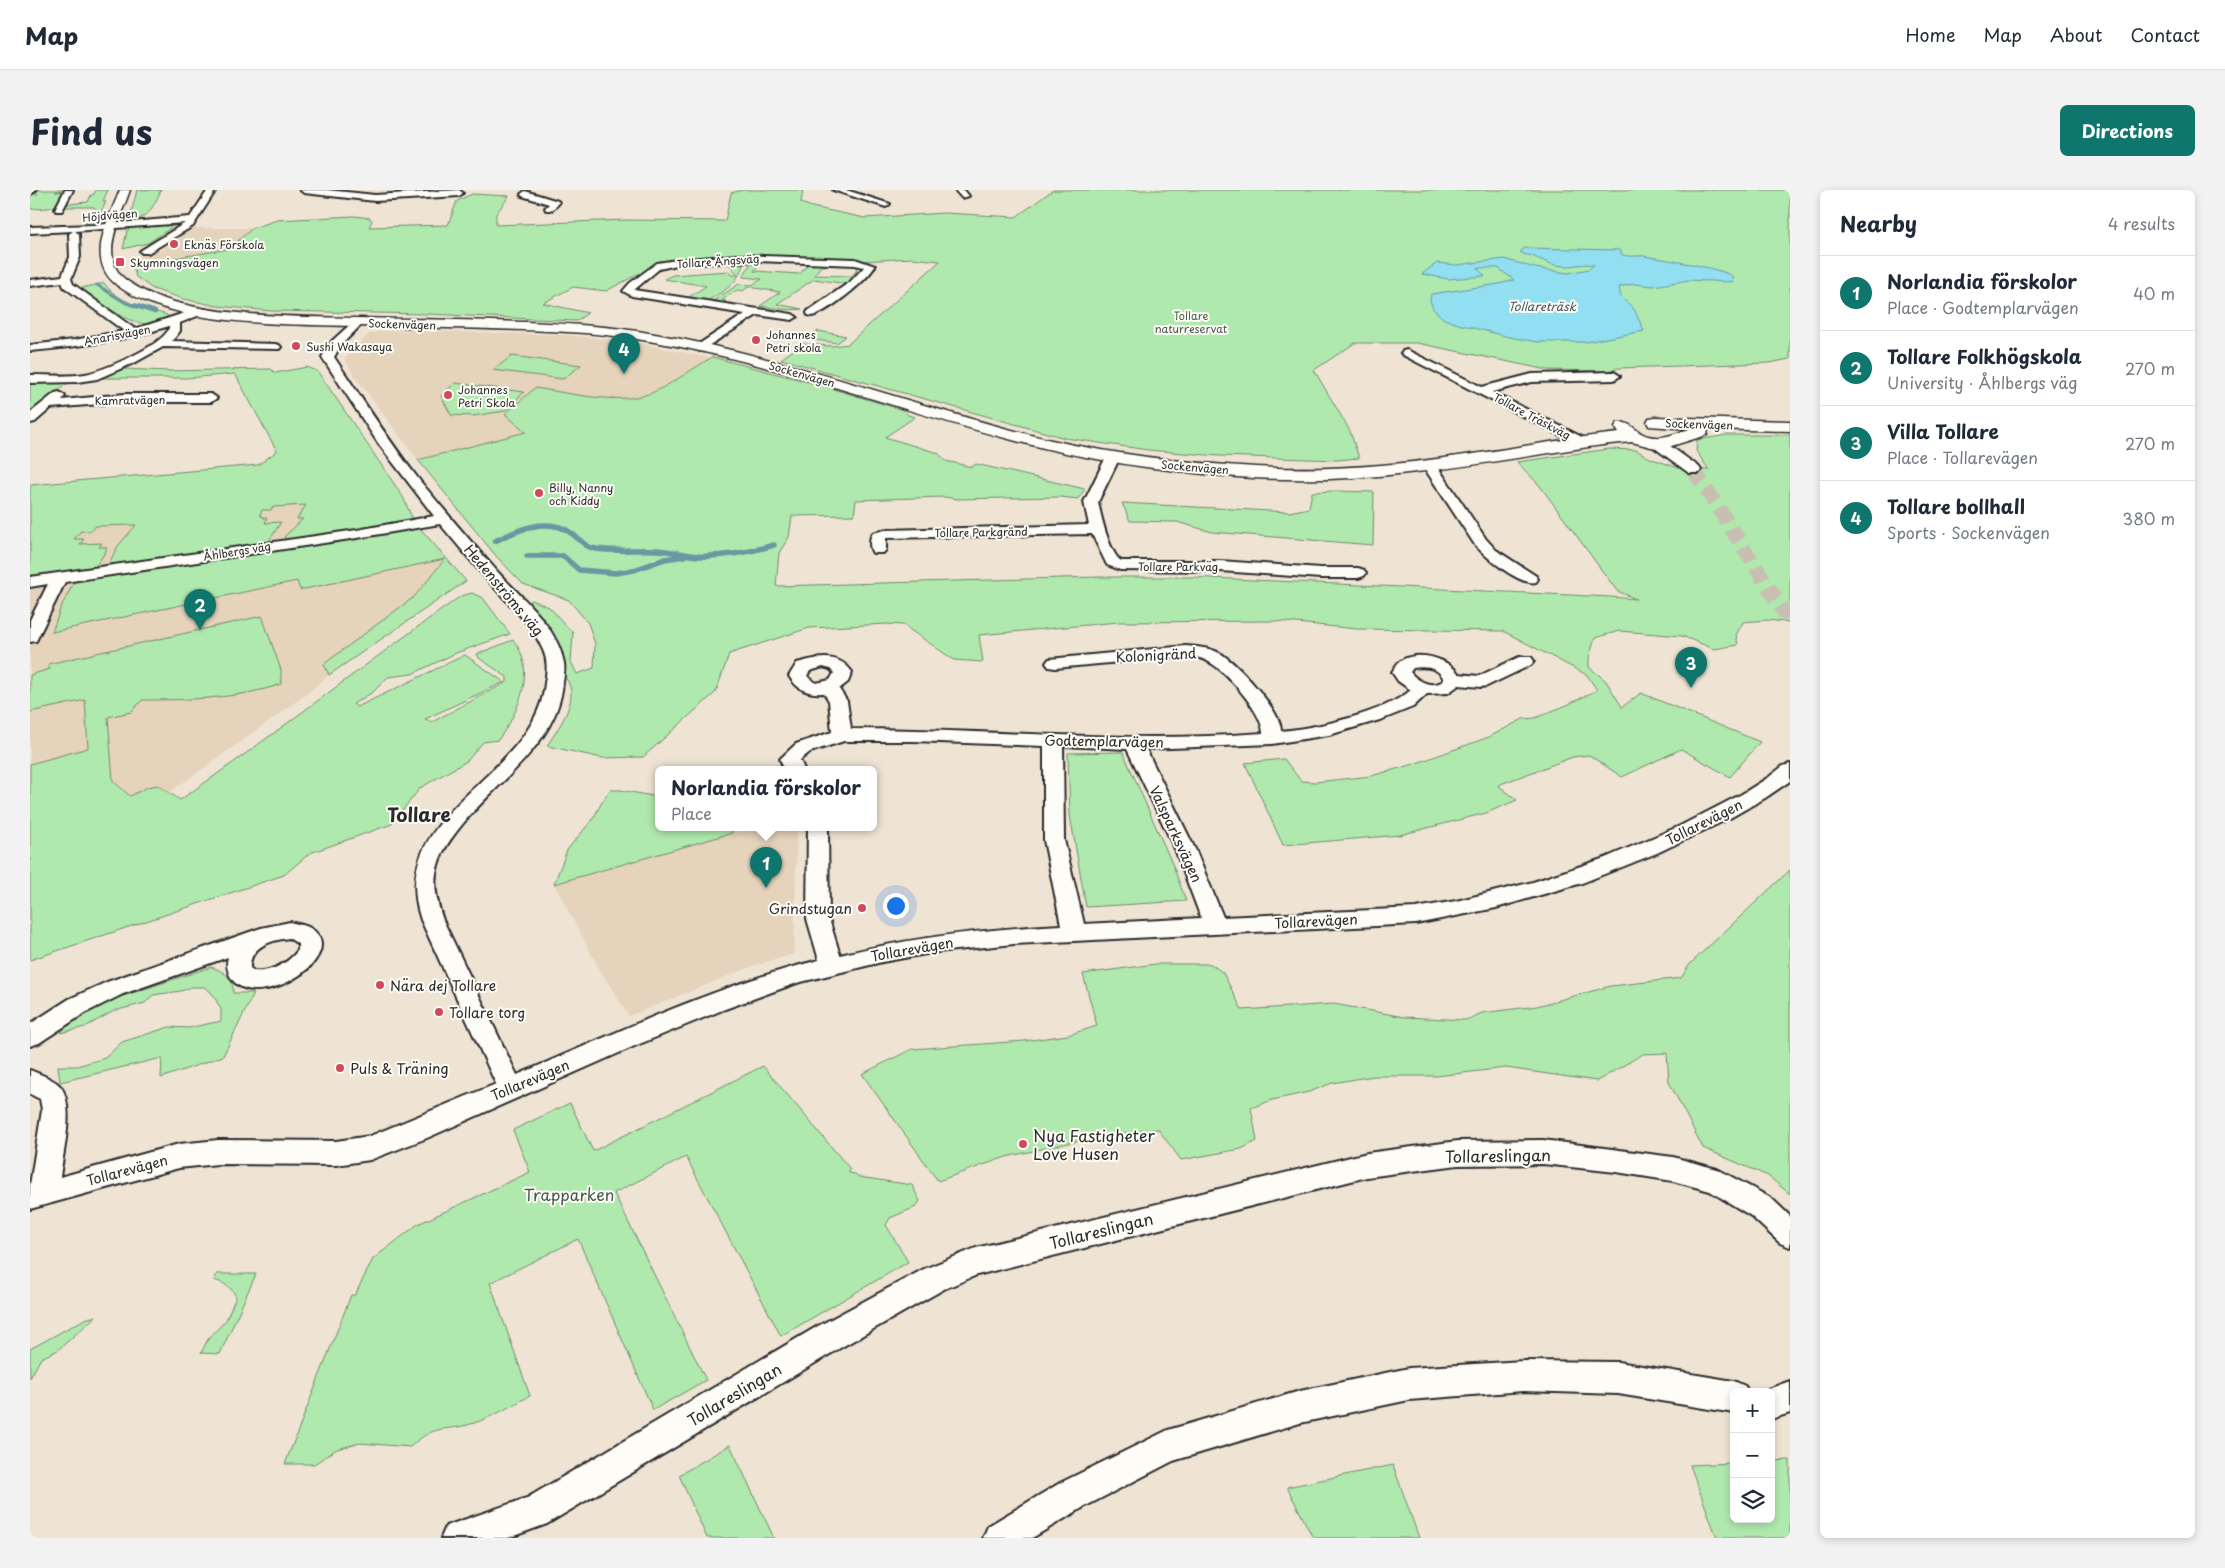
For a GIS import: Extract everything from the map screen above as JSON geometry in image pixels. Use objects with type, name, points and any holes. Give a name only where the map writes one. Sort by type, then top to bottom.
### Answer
[{"type":"street","points":[[59,209],[69,190]]},
{"type":"street","name":"Sockenvägen","points":[[125,190],[105,249],[106,259],[109,267],[122,283],[152,299],[201,311],[270,319],[600,330],[700,348],[769,364],[1046,444],[1160,464],[1281,473],[1372,471],[1430,466],[1581,442],[1629,432],[1632,422],[1790,426]]},
{"type":"street","points":[[144,251],[183,230],[212,190]]},
{"type":"street","points":[[304,190],[375,198],[459,193]]},
{"type":"street","points":[[837,190],[886,204]]},
{"type":"street","points":[[525,194],[555,203],[549,208]]},
{"type":"street","name":"Höjdvägen","points":[[30,230],[192,220]]},
{"type":"street","points":[[74,234],[75,257],[66,279],[68,284],[133,333]]},
{"type":"street","name":"Tollare Ängsväg","points":[[751,257],[855,262],[870,266],[869,270],[860,278],[812,313],[816,316],[810,320],[799,321],[792,317],[628,291],[630,287],[649,276],[656,266],[673,263],[751,257]]},
{"type":"street","points":[[30,283],[66,279]]},
{"type":"street","name":"Anarisvägen","points":[[30,348],[86,342],[133,333],[174,322],[201,311]]},
{"type":"street","points":[[700,348],[755,312]]},
{"type":"street","points":[[30,419],[86,378],[144,354],[161,344],[174,333],[174,322]]},
{"type":"street","name":"Hedenströms väg","points":[[359,322],[336,343],[328,357],[391,452],[494,579],[523,607],[549,643],[556,666],[554,692],[548,710],[528,744],[449,825],[433,852],[428,864],[425,882],[425,897],[446,952],[511,1088]]},
{"type":"street","points":[[161,344],[274,347]]},
{"type":"street","name":"Tollare Träskväg","points":[[1407,353],[1483,390],[1581,442]]},
{"type":"street","name":"Tollare Träskväg","points":[[1483,390],[1532,378],[1614,376]]},
{"type":"street","points":[[30,379],[86,378]]},
{"type":"street","name":"Kamratvägen","points":[[48,404],[125,398],[211,398]]},
{"type":"street","points":[[1629,432],[1658,442],[1694,470],[1676,439],[1678,435],[1675,430],[1655,422]]},
{"type":"street","name":"Sockenvägen","points":[[1658,442],[1676,439],[1692,432],[1742,426]]},
{"type":"street","name":"Tollare Parkväg","points":[[1113,457],[1091,502],[1098,529],[1110,560],[1120,565],[1220,566],[1321,573],[1358,573]]},
{"type":"street","points":[[1430,466],[1480,542],[1491,553],[1530,579]]},
{"type":"street","name":"Åhlbergs väg","points":[[30,582],[357,534],[444,519]]},
{"type":"street","name":"Tollare Parkgränd","points":[[878,550],[878,536],[885,534],[1098,529]]},
{"type":"street","points":[[30,637],[59,578]]},
{"type":"street","name":"Kolonigränd","points":[[1055,663],[1177,651],[1202,652],[1216,659],[1259,702],[1267,713],[1272,726],[1272,738]]},
{"type":"street","points":[[1452,679],[1481,682],[1525,661]]},
{"type":"street","points":[[1419,662],[1435,664],[1448,672],[1452,679],[1450,685],[1445,688],[1424,688],[1414,685],[1401,672],[1406,664],[1419,662]]},
{"type":"street","points":[[829,687],[838,701],[842,734]]},
{"type":"street","name":"Godtemplarvägen","points":[[793,766],[790,759],[803,748],[842,734],[1134,743],[1272,738],[1310,734],[1376,715],[1407,703],[1424,688]]},
{"type":"street","points":[[1053,741],[1054,840],[1074,932]]},
{"type":"street","name":"Valsparksvägen","points":[[1134,743],[1185,849],[1215,926]]},
{"type":"street","name":"Tollarevägen","points":[[30,1081],[51,1093],[55,1110],[37,1195],[179,1156],[218,1152],[336,1153],[370,1148],[435,1123],[511,1088],[710,1005],[794,976],[833,965],[882,953],[992,937],[1416,916],[1471,907],[1590,872],[1675,838],[1750,799],[1790,770]]},
{"type":"street","points":[[818,831],[818,919],[833,965]]},
{"type":"street","points":[[30,1036],[77,1006],[115,988],[258,938]]},
{"type":"street","name":"Tollareslingan","points":[[458,1538],[535,1512],[829,1337],[934,1279],[976,1262],[1367,1165],[1458,1153],[1543,1152],[1616,1160],[1673,1169],[1717,1180],[1761,1207],[1790,1234]]},
{"type":"street","points":[[1000,1538],[1072,1494],[1168,1446],[1300,1407],[1409,1384],[1523,1376],[1618,1378],[1730,1396]]},
{"type":"street","points":[[1775,1401],[1790,1397]]},
{"type":"shaded area","points":[[191,228],[253,228],[228,249],[133,265],[131,263],[149,251],[160,251]]},
{"type":"shaded area","name":"Johannes Petri Skola","points":[[389,330],[566,335],[632,342],[711,358],[655,391],[634,398],[618,399],[526,432],[418,460],[356,378],[344,359],[369,334]]},
{"type":"shaded area","points":[[403,497],[412,518],[446,558],[414,597],[325,663],[329,675],[304,696],[169,793],[158,785],[148,787],[130,796],[30,822],[30,528],[137,525],[266,505]]},
{"type":"shaded area","points":[[797,831],[794,954],[753,966],[629,1016],[600,970],[554,884],[734,832]]},
{"type":"green space","points":[[35,190],[68,191],[52,207],[30,209],[30,195],[38,194],[30,193]]},
{"type":"green space","points":[[96,190],[108,190],[103,201],[106,201],[97,223],[95,225],[79,226],[95,217],[96,210],[94,207],[65,207],[68,204],[88,202]]},
{"type":"green space","points":[[137,190],[161,190],[153,207],[146,215],[129,221]]},
{"type":"green space","name":"Tollare naturreservat","points":[[742,190],[803,190],[801,203],[865,218],[944,213],[1016,217],[1053,190],[1790,190],[1790,359],[1769,363],[1619,368],[1608,371],[1548,370],[1417,343],[1355,343],[1314,370],[1350,431],[1359,458],[1337,460],[1219,456],[1148,450],[1065,438],[781,359],[802,344],[832,346],[848,344],[940,261],[912,258],[863,261],[758,255],[664,262],[650,268],[645,275],[638,274],[606,291],[573,287],[543,303],[588,313],[576,321],[427,314],[271,311],[217,306],[184,299],[153,289],[136,277],[133,265],[228,249],[253,228],[277,220],[354,216],[370,218],[372,221],[369,227],[448,225],[457,201],[472,194],[509,196],[496,214],[496,225],[625,220],[725,221],[731,193]]},
{"type":"green space","points":[[178,223],[148,243],[123,249],[127,231],[131,227]]},
{"type":"green space","points":[[725,259],[748,261],[744,262],[738,277],[730,286],[706,302],[686,299],[706,286],[664,279],[673,275],[728,271],[731,275],[738,275]]},
{"type":"green space","points":[[753,259],[762,261],[754,271],[800,274],[809,262],[828,262],[825,266],[821,266],[814,275],[851,276],[855,273],[858,264],[865,267],[847,284],[814,279],[777,304],[802,309],[760,306],[780,292],[748,287],[743,291],[737,290],[722,300],[726,301],[721,304],[710,303],[739,284],[752,285],[762,279],[743,277]]},
{"type":"green space","points":[[104,283],[124,300],[167,315],[169,318],[158,323],[134,322],[111,310],[81,288]]},
{"type":"green space","points":[[818,331],[846,336],[837,343],[808,339]]},
{"type":"green space","points":[[512,356],[581,365],[563,379],[493,370]]},
{"type":"green space","points":[[712,357],[820,385],[903,410],[908,415],[915,417],[885,437],[938,453],[946,461],[972,467],[976,464],[1085,489],[1078,499],[1060,497],[957,499],[945,497],[856,500],[854,515],[792,516],[789,537],[779,553],[776,586],[1098,577],[1190,577],[1636,599],[1617,591],[1540,486],[1517,462],[1609,449],[1636,450],[1650,458],[1681,469],[1709,470],[1696,451],[1697,440],[1727,435],[1790,435],[1790,623],[1768,620],[1743,622],[1736,635],[1738,645],[1714,649],[1682,636],[1619,631],[1595,638],[1589,658],[1589,667],[1606,681],[1622,707],[1641,693],[1760,742],[1730,777],[1681,749],[1622,777],[1589,755],[1573,757],[1498,785],[1517,800],[1486,813],[1400,835],[1283,845],[1245,763],[1284,759],[1301,781],[1315,782],[1371,776],[1414,764],[1489,737],[1523,719],[1535,718],[1597,690],[1587,675],[1503,631],[1357,629],[1276,621],[1119,622],[979,635],[983,662],[954,660],[903,625],[887,624],[809,628],[729,654],[716,692],[643,757],[602,758],[547,746],[568,710],[571,690],[568,681],[561,673],[523,604],[532,600],[549,607],[573,633],[571,662],[577,674],[594,668],[595,644],[588,623],[569,600],[523,584],[496,556],[418,460],[526,432],[505,414],[535,388],[597,397],[628,398],[643,396],[678,379]]},
{"type":"green space","points":[[307,367],[317,371],[323,379],[403,497],[412,518],[385,526],[288,541],[284,537],[303,519],[297,519],[306,505],[273,507],[271,510],[262,510],[260,515],[267,518],[265,523],[281,522],[267,544],[107,567],[118,546],[136,525],[96,526],[90,531],[81,531],[74,539],[84,539],[80,544],[102,543],[99,547],[106,547],[106,551],[94,569],[30,579],[30,485],[258,465],[277,451],[235,374],[187,378],[99,378],[124,369],[167,371],[271,369],[275,373]]},
{"type":"green space","points":[[30,382],[69,382],[30,414]]},
{"type":"green space","points":[[455,383],[524,392],[505,411],[473,416],[451,415],[441,396]]},
{"type":"green space","points":[[1312,492],[1374,492],[1373,545],[1212,532],[1177,522],[1130,521],[1122,503],[1289,512],[1309,508]]},
{"type":"green space","points":[[419,527],[466,581],[329,675],[324,664],[414,597],[445,559],[300,590],[297,581],[52,632],[61,607],[75,580]]},
{"type":"green space","points":[[472,593],[483,598],[510,634],[456,653],[412,674],[388,677],[373,692],[353,704],[357,707],[465,655],[504,682],[425,719],[432,722],[507,682],[507,677],[479,658],[477,654],[513,640],[524,664],[525,678],[518,705],[498,740],[483,742],[467,761],[420,788],[392,824],[310,853],[284,875],[30,960],[30,764],[88,748],[85,700],[30,712],[30,675],[50,669],[48,664],[262,616],[281,670],[281,684],[230,696],[142,700],[131,712],[108,717],[113,781],[130,796],[148,787],[158,785],[180,800],[461,596]]},
{"type":"green space","points":[[1123,752],[1174,868],[1186,901],[1086,907],[1070,815],[1068,753]]},
{"type":"green space","points":[[610,790],[655,796],[655,831],[732,831],[732,833],[554,884],[567,850],[593,819]]},
{"type":"green space","points":[[1790,870],[1790,1194],[1768,1176],[1703,1148],[1669,1082],[1667,1053],[1643,1054],[1597,1081],[1506,1068],[1436,1076],[1374,1076],[1332,1083],[1309,1092],[1272,1100],[1251,1108],[1257,1141],[1241,1149],[1181,1160],[1158,1129],[1100,1136],[1006,1157],[938,1181],[862,1074],[912,1049],[1024,1041],[1068,1035],[1097,1026],[1083,974],[1155,964],[1211,964],[1223,973],[1242,1010],[1334,1004],[1404,1017],[1466,1020],[1482,1013],[1537,1006],[1611,986],[1681,978],[1690,964]]},
{"type":"green space","points":[[211,967],[230,979],[233,993],[254,993],[223,1056],[161,1078],[162,1058],[60,1082],[58,1066],[77,1066],[105,1058],[122,1042],[169,1027],[188,1028],[221,1021],[221,1009],[212,993],[204,987],[192,987],[181,991],[153,995],[145,1003],[114,1011],[85,1027],[60,1033],[78,1014],[117,998]]},
{"type":"green space","name":"Trapparken","points":[[763,1066],[850,1169],[849,1173],[859,1177],[912,1185],[920,1201],[916,1207],[890,1218],[886,1225],[908,1262],[781,1336],[686,1157],[614,1193],[706,1380],[653,1410],[578,1239],[490,1283],[530,1396],[481,1420],[464,1426],[434,1431],[419,1439],[410,1447],[360,1443],[337,1449],[314,1464],[285,1464],[351,1295],[355,1295],[373,1259],[418,1224],[530,1172],[513,1130],[570,1103],[593,1151]]},
{"type":"green space","points":[[217,1274],[256,1274],[220,1354],[201,1353],[208,1339],[226,1320],[236,1297],[227,1286],[214,1280]]},
{"type":"green space","points":[[96,1316],[58,1350],[41,1358],[30,1378],[30,1349],[85,1319]]},
{"type":"green space","points":[[730,1445],[774,1538],[707,1538],[679,1475]]},
{"type":"green space","points":[[1790,1460],[1790,1538],[1717,1538],[1690,1465],[1730,1463],[1730,1523],[1775,1523],[1775,1461]]},
{"type":"green space","points":[[1393,1465],[1419,1538],[1313,1538],[1287,1487]]},
{"type":"water","name":"Tollareträsk","points":[[1525,248],[1621,250],[1621,254],[1624,255],[1644,256],[1692,264],[1718,270],[1733,277],[1732,282],[1689,280],[1654,286],[1633,284],[1619,287],[1621,297],[1634,309],[1644,331],[1586,342],[1537,342],[1509,337],[1444,319],[1433,309],[1430,300],[1431,294],[1514,280],[1498,268],[1477,268],[1485,276],[1448,279],[1422,274],[1437,263],[1457,265],[1504,259],[1535,268],[1568,273],[1589,269],[1594,265],[1566,266],[1554,264],[1520,252]]},
{"type":"waterway","points":[[97,285],[126,303],[138,307]]},
{"type":"waterway","points":[[134,305],[155,312]]},
{"type":"waterway","points":[[495,541],[523,529],[543,525],[562,528],[588,547],[604,550],[657,550],[718,556],[737,554],[774,545]]},
{"type":"waterway","points":[[527,556],[563,556],[579,570],[616,573],[634,570],[665,559],[684,556]]},
{"type":"tunnel","points":[[1694,470],[1790,621]]},
{"type":"place","name":"Eknäs Förskola","points":[[174,244]]},
{"type":"place","name":"Skymningsvägen","points":[[120,262]]},
{"type":"place","name":"Johannes Petri skola","points":[[756,340]]},
{"type":"place","name":"Sushi Wakasaya","points":[[296,346]]},
{"type":"place","name":"Tollare bollhall","points":[[624,374]]},
{"type":"place","name":"Johannes Petri Skola","points":[[448,395]]},
{"type":"place","name":"Billy, Nanny och Kiddy","points":[[539,493]]},
{"type":"place","name":"Tollare Folkhögskola","points":[[200,630]]},
{"type":"place","name":"Villa Tollare","points":[[1691,688]]},
{"type":"place","name":"Norlandia förskolor","points":[[766,888]]},
{"type":"place","name":"Grindstugan","points":[[862,908]]},
{"type":"place","name":"Nära dej Tollare","points":[[380,985]]},
{"type":"place","name":"Tollare torg","points":[[439,1012]]},
{"type":"place","name":"Puls & Träning","points":[[340,1068]]},
{"type":"place","name":"Nya Fastigheter Love Husen","points":[[1023,1144]]},
{"type":"district","name":"Tollare","points":[[419,814]]}]
